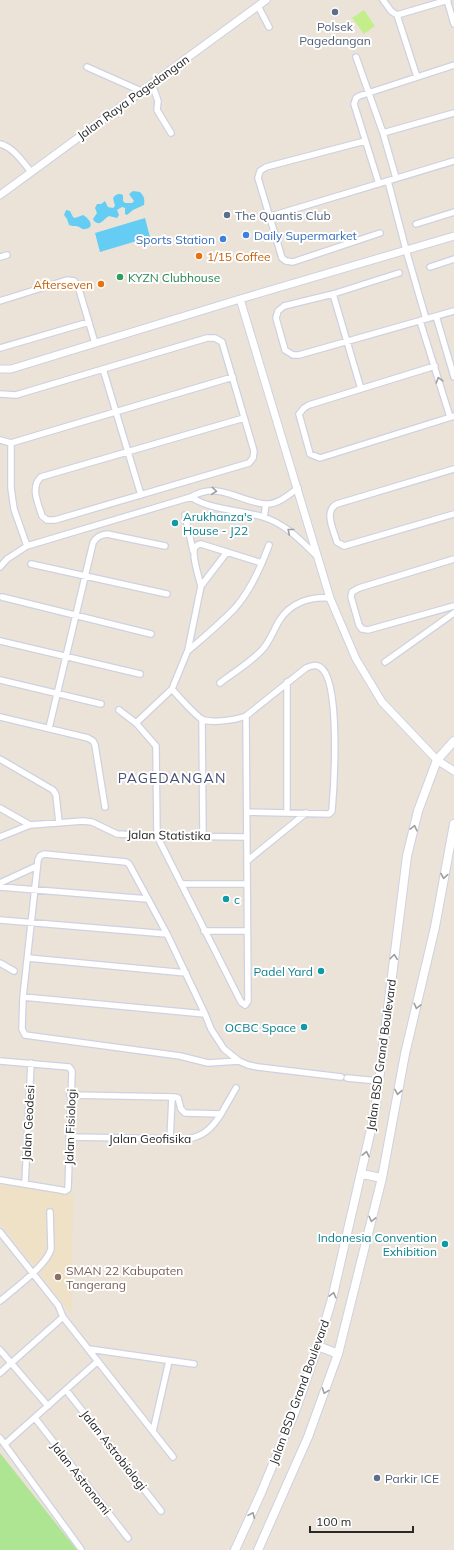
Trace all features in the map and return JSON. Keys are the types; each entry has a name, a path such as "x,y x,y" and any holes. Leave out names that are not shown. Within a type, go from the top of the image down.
{"main road":[{"name":"Jalan BSD Grand Boulevard","path":"235,1550 261,1493 293,1416 318,1346 332,1299 362,1174 375,1112 407,856 418,811 437,760 454,741"},
{"name":"Jalan BSD Grand Boulevard","path":"258,1550 308,1437 338,1354 382,1178 405,1054 433,934 454,824"},
{"path":"362,1174 382,1178"},
{"path":"318,1346 338,1354"}],"street":[{"name":"Jalan Raya Pagedangan","path":"0,195 266,0"},
{"path":"383,0 391,11 397,15 417,76"},
{"path":"397,15 448,0 454,24"},
{"path":"258,6 269,27"},
{"path":"356,57 370,92 396,178"},
{"path":"379,184 354,104 356,98 358,96 417,76 454,65"},
{"path":"87,67 142,91"},
{"path":"152,84 158,101 157,110 171,133"},
{"path":"383,133 454,113"},
{"path":"365,141 266,167 260,171 258,178 268,217 282,258 286,261 293,262 380,233"},
{"path":"0,144 4,145 16,154 31,172"},
{"path":"268,217 454,161"},
{"path":"388,181 426,319"},
{"path":"416,224 454,212"},
{"path":"0,369 11,369 454,236"},
{"path":"0,257 7,255"},
{"path":"430,267 454,259"},
{"path":"399,274 333,294 284,306 278,311 276,318 285,350 293,355 299,355 454,311"},
{"path":"0,301 67,280 74,281 78,286 95,343"},
{"path":"333,294 361,389"},
{"path":"240,299 330,598 356,659 382,702 437,760 454,771"},
{"path":"436,316 452,363 454,377"},
{"path":"420,321 435,366 452,417 320,458 310,454 299,414 304,408 309,405 435,366"},
{"path":"0,348 89,322"},
{"path":"0,394 16,395 208,338 215,338 222,342 254,451 254,458 249,463 55,520 47,520 42,516 34,488 36,480 41,476 244,418"},
{"path":"103,369 141,495"},
{"path":"0,440 11,443 233,377"},
{"path":"11,443 11,488 14,509 27,546"},
{"path":"454,468 337,504 331,508 330,515 337,542 344,546 454,514"},
{"path":"0,567 7,559 27,546 191,497 201,492 213,490 266,504 285,498 298,488"},
{"path":"191,497 206,504 264,517 284,526 299,538 318,558"},
{"path":"264,517 266,504"},
{"path":"136,723 172,689 188,650 200,586 185,514"},
{"path":"49,728 93,543 98,536 107,534 165,546"},
{"path":"194,553 195,547 201,544 262,563"},
{"path":"188,650 235,608 252,583 269,545"},
{"path":"200,586 226,552"},
{"path":"454,559 359,588 352,592 351,597 359,625 362,629 368,630 454,606"},
{"path":"31,564 167,594"},
{"path":"2,597 151,634"},
{"path":"220,683 260,652 268,642 280,620 287,611 296,604 319,597 330,598"},
{"path":"385,662 454,613"},
{"path":"0,641 140,674"},
{"path":"172,689 202,719 212,721 236,719 246,716 306,668 316,666 321,667 325,671 332,689 333,702 334,776 332,811 329,814 246,812"},
{"path":"0,680 101,704"},
{"path":"287,682 287,813"},
{"path":"119,710 136,723 155,743 157,836 241,1002 245,1004 248,1001 246,716"},
{"path":"0,717 49,728 92,740 96,745 105,807"},
{"path":"202,719 203,836"},
{"path":"0,759 53,790 56,795 59,823"},
{"path":"0,808 30,825"},
{"path":"247,861 306,813"},
{"name":"Jalan Statistika","path":"0,837 30,825 92,822 117,834 247,837"},
{"path":"239,1061 208,1063 180,1056 28,1037 23,1033 23,997 37,866 40,856 44,854 126,862 131,867 167,934 211,1029 224,1049 239,1061 258,1067 379,1081"},
{"path":"0,883 37,866"},
{"path":"180,884 247,884"},
{"path":"0,887 148,899"},
{"path":"0,920 167,934"},
{"path":"204,931 247,931"},
{"path":"28,958 186,973"},
{"path":"0,963 14,971"},
{"path":"23,997 205,1014"},
{"name":"Jalan Fisiologi","path":"0,1061 69,1067 72,1071 67,1190 0,1180"},
{"name":"Jalan Geodesi","path":"25,1183 30,1063"},
{"name":"Jalan Geofisika","path":"69,1137 170,1140 197,1137 210,1129 221,1114 236,1088"},
{"path":"70,1095 172,1097 170,1140"},
{"name":"Jalan Geofisika","path":"172,1097 178,1098 181,1109 185,1113 221,1114"},
{"path":"0,1301 43,1263 50,1252 50,1212"},
{"path":"0,1232 58,1305 63,1317 173,1457"},
{"path":"0,1373 63,1317"},
{"path":"89,1349 194,1364"},
{"path":"0,1350 48,1406"},
{"path":"5,1444 98,1361"},
{"path":"153,1431 169,1361"},
{"name":"Jalan Astrobiologi","path":"66,1390 161,1511"},
{"name":"Jalan Astronomi","path":"35,1418 128,1538"},
{"path":"0,1438 81,1549"}],"shaded area":[{"name":"SMAN 22 Kabupaten Tangerang","path":"0,1185 73,1194 72,1315 0,1223"}],"green space":[{"path":"364,10 375,26 364,34 352,18"},
{"path":"0,1453 77,1550 0,1550"}],"water":[{"path":"133,191 141,193 144,198 144,205 133,210 127,215 125,214 125,208 122,207 117,210 119,215 117,218 109,216 100,223 96,223 94,221 93,219 97,213 95,208 97,204 101,204 105,201 108,207 113,208 115,206 113,198 119,194 123,195 123,201 125,203 132,203 134,201 129,194"},
{"path":"66,210 70,211 75,218 83,215 85,216 89,220 91,225 90,227 84,229 69,225 64,215"},
{"path":"145,218 150,237 100,252 95,233"}],"place":[{"name":"Polsek Pagedangan","path":"335,12"},
{"name":"The Quantis Club","path":"227,215"},
{"name":"Daily Supermarket","path":"246,235"},
{"name":"Sports Station","path":"223,239"},
{"name":"1/15 Coffee","path":"199,256"},
{"name":"KYZN Clubhouse","path":"120,277"},
{"name":"Afterseven","path":"101,284"},
{"name":"Arukhanza's House - J22","path":"175,523"},
{"name":"c","path":"226,899"},
{"name":"Padel Yard","path":"321,971"},
{"name":"OCBC Space","path":"304,1027"},
{"name":"Indonesia Convention Exhibition","path":"445,1244"},
{"name":"SMAN 22 Kabupaten Tangerang","path":"58,1277"},
{"name":"Parkir ICE","path":"377,1478"}],"district":[{"name":"PAGEDANGAN","path":"172,778"}]}
